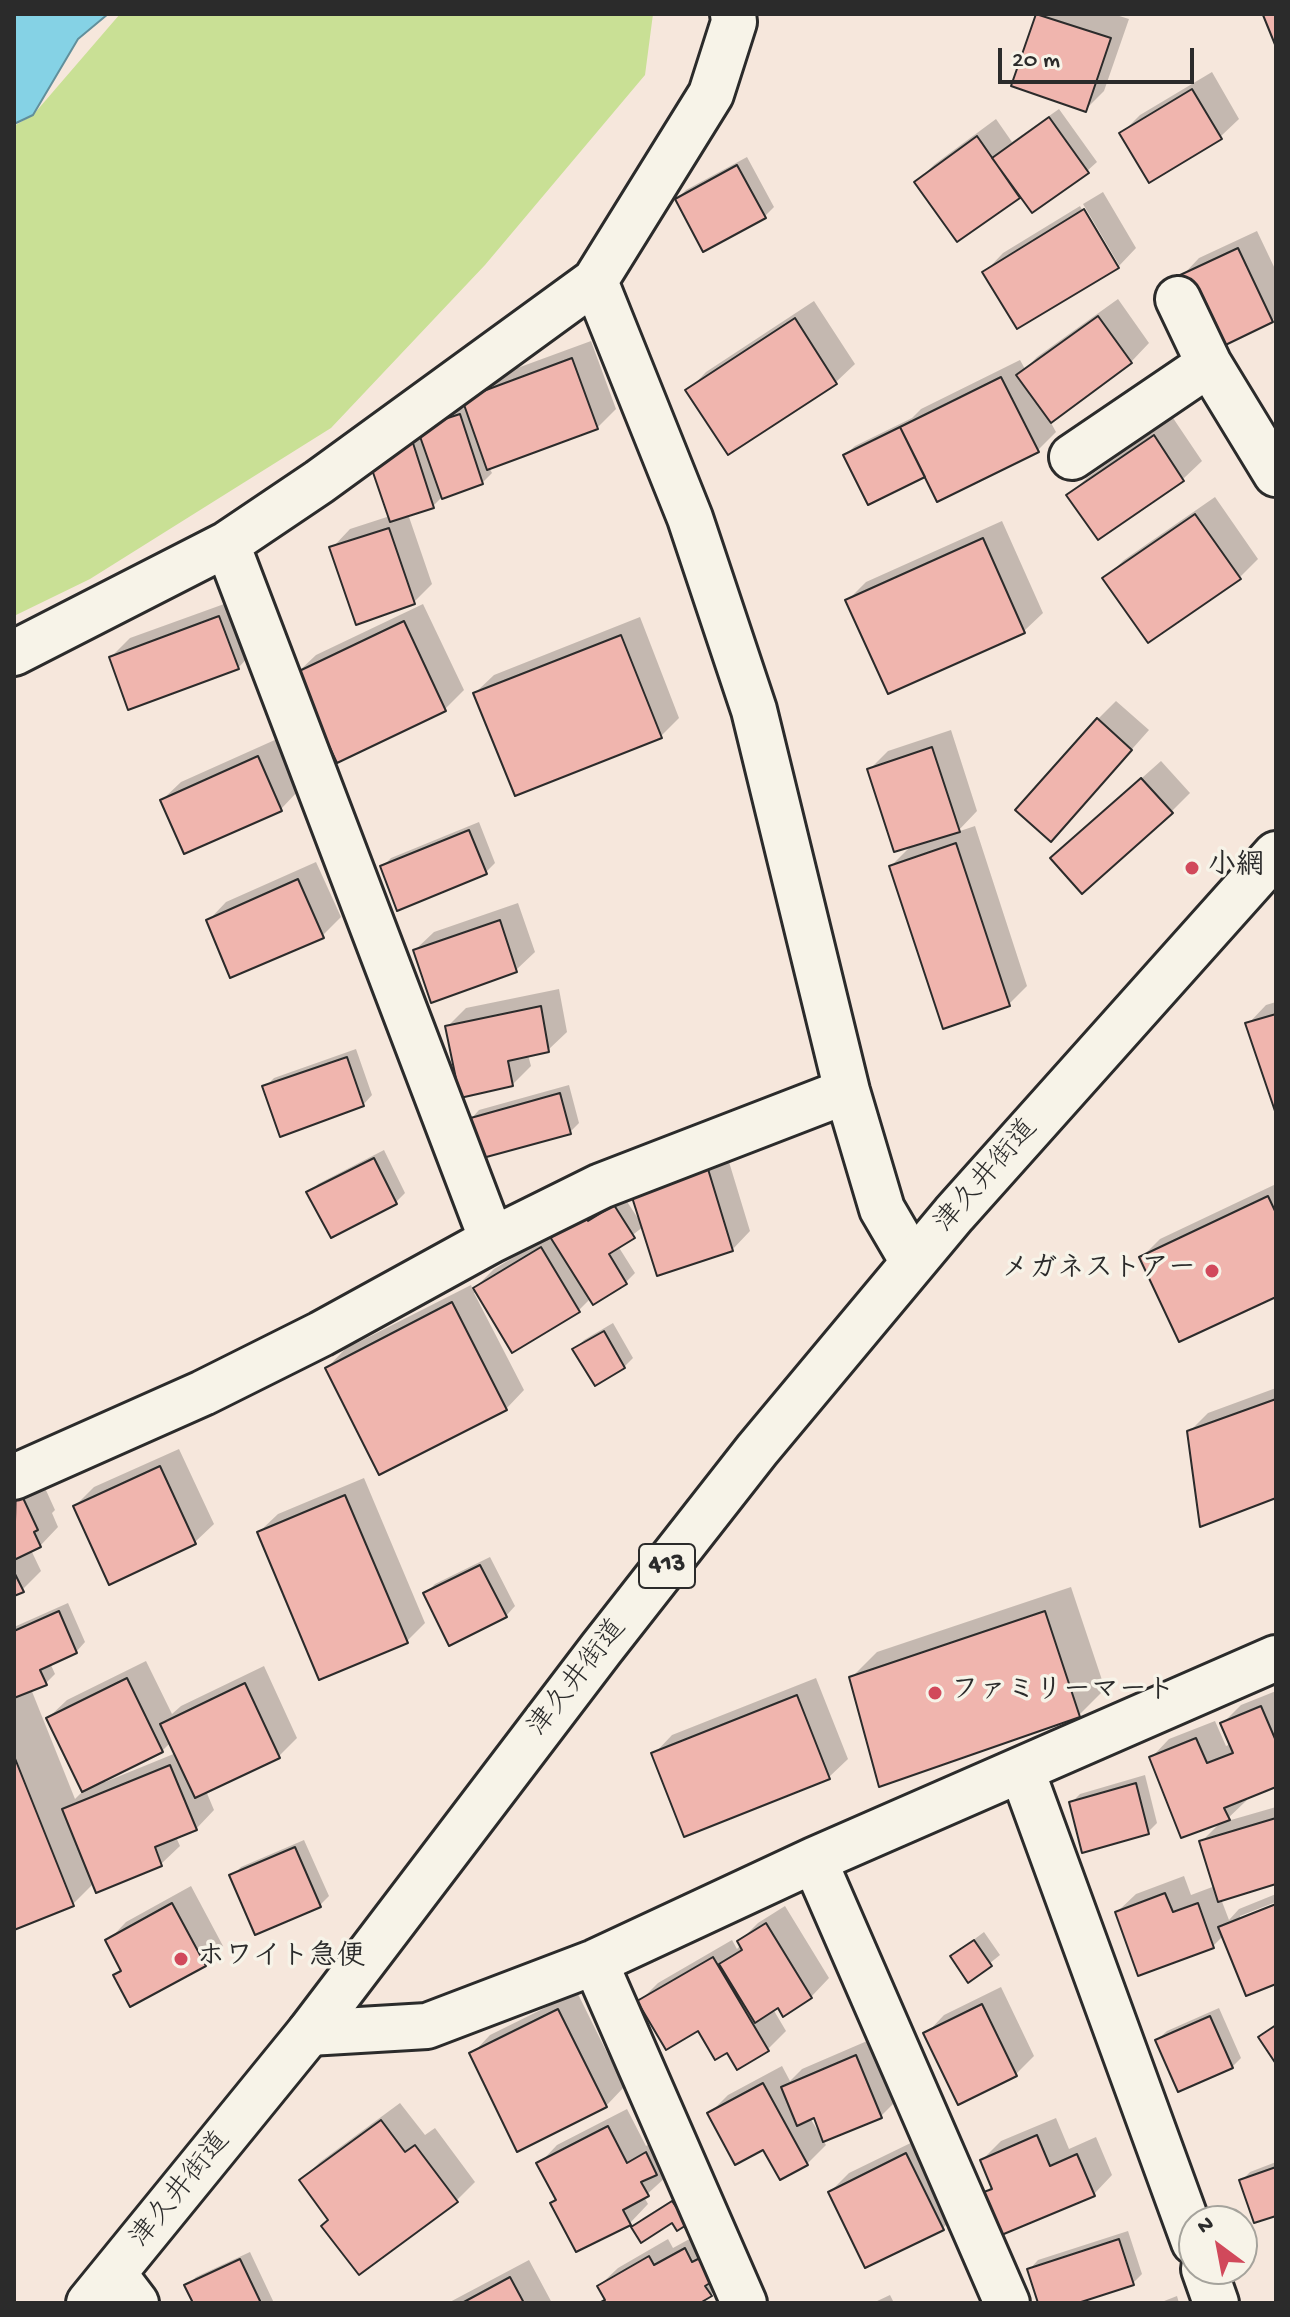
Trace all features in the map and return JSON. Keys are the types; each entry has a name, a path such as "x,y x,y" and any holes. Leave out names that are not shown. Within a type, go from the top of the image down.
{"main road":[{"path":"14,653 227,544 319,482 595,281 711,94 734,22 733,14"},
{"path":"595,281 690,518 754,710 847,1091 882,1209 913,1262"},
{"path":"1178,299 1209,364 1276,474"},
{"path":"1072,457 1209,364"},
{"path":"227,544 492,1240"},
{"name":"津久井街道","path":"113,2293 699,1525 913,1262 1276,854"},
{"path":"14,1477 203,1393 601,1186 847,1091"},
{"path":"309,2033 427,2026 595,1962 814,1860 1276,1658"},
{"path":"1022,1771 1180,2205"},
{"path":"814,1860 1007,2303"},
{"path":"595,1962 744,2303"}],"green space":[{"path":"120,14 653,14 645,75 485,265 331,428 90,579 14,616 14,126 33,115"}],"water":[{"path":"14,14 108,14 78,39 33,115 14,124"}],"building":[{"path":"1036,14 1111,38 1086,112 1011,86"},
{"path":"1276,14 1276,47 1263,15"},
{"path":"1192,89 1222,139 1149,183 1119,133"},
{"path":"1049,117 1089,173 1032,213 992,158"},
{"path":"977,136 1020,198 957,242 914,182"},
{"path":"737,165 766,218 703,252 675,199"},
{"path":"1084,209 1119,268 1017,329 982,272"},
{"path":"1238,248 1273,322 1213,351 1178,276"},
{"path":"1098,316 1132,363 1051,423 1016,375"},
{"path":"795,318 837,384 728,455 685,390"},
{"path":"572,358 598,429 487,470 462,399"},
{"path":"1001,377 1039,452 937,502 900,427"},
{"path":"460,414 483,484 442,499 417,428"},
{"path":"900,427 925,477 868,505 843,455"},
{"path":"1154,435 1184,481 1098,540 1066,495"},
{"path":"412,440 434,508 390,522 367,455"},
{"path":"1195,514 1241,579 1148,643 1102,578"},
{"path":"389,528 415,604 356,625 329,547"},
{"path":"983,538 1025,633 888,694 845,600"},
{"path":"219,616 239,669 128,710 109,657"},
{"path":"404,621 446,711 337,763 295,673"},
{"path":"621,635 662,738 515,796 473,693"},
{"path":"1097,718 1132,750 1051,842 1015,810"},
{"path":"932,747 960,832 894,852 867,769"},
{"path":"258,756 282,811 184,854 160,800"},
{"path":"1141,778 1173,813 1082,894 1050,858"},
{"path":"469,830 487,874 397,911 380,866"},
{"path":"956,843 1010,1006 943,1029 889,866"},
{"path":"298,879 324,938 230,978 206,920"},
{"path":"500,920 517,972 431,1003 413,950"},
{"path":"541,1006 549,1052 508,1061 513,1086 460,1098 445,1026"},
{"path":"1276,1014 1276,1114 1245,1023"},
{"path":"347,1057 364,1106 280,1137 262,1086"},
{"path":"560,1093 571,1134 479,1159 467,1119"},
{"path":"374,1158 397,1204 331,1238 306,1192"},
{"path":"708,1169 733,1251 657,1276 631,1194"},
{"path":"1268,1196 1276,1213 1276,1297 1179,1342 1139,1257"},
{"path":"614,1205 635,1238 609,1254 627,1284 593,1305 547,1232 581,1211 588,1221"},
{"path":"541,1247 580,1312 512,1353 473,1288"},
{"path":"452,1302 507,1410 379,1475 325,1368"},
{"path":"604,1331 625,1368 595,1386 572,1349"},
{"path":"1276,1399 1276,1498 1200,1527 1187,1431"},
{"path":"160,1466 196,1544 109,1585 73,1506"},
{"path":"16,1483 38,1530 34,1532 41,1547 14,1560"},
{"path":"345,1495 408,1643 319,1680 257,1532"},
{"path":"480,1565 507,1617 449,1646 423,1593"},
{"path":"14,1572 24,1592 14,1596"},
{"path":"59,1611 77,1653 40,1670 47,1685 14,1698 14,1631"},
{"path":"1045,1611 1080,1717 879,1787 849,1677"},
{"path":"127,1678 163,1752 82,1792 46,1718"},
{"path":"245,1683 280,1758 195,1798 160,1724"},
{"path":"797,1695 830,1779 684,1837 651,1753"},
{"path":"1261,1706 1276,1741 1276,1787 1224,1808 1230,1820 1181,1838 1149,1757 1196,1738 1207,1763 1233,1753 1220,1723"},
{"path":"14,1756 74,1906 14,1930"},
{"path":"170,1765 197,1830 155,1847 162,1866 96,1893 62,1809"},
{"path":"1136,1783 1149,1834 1082,1853 1069,1802"},
{"path":"1276,1818 1276,1884 1218,1902 1199,1841"},
{"path":"295,1847 321,1907 255,1935 229,1875"},
{"path":"1165,1893 1173,1912 1198,1903 1214,1948 1138,1976 1115,1912"},
{"path":"172,1903 206,1966 130,2007 113,1975 121,1971 105,1940"},
{"path":"1276,1904 1276,1984 1246,1996 1218,1927"},
{"path":"766,1923 812,1998 783,2017 778,2008 755,2023 719,1964 742,1950 737,1941"},
{"path":"974,1940 992,1966 968,1983 950,1956"},
{"path":"713,1957 769,2051 737,2070 727,2053 715,2060 698,2031 666,2050 637,2001"},
{"path":"982,2004 1017,2076 958,2105 923,2033"},
{"path":"558,2009 607,2107 517,2152 469,2053"},
{"path":"1210,2016 1233,2068 1178,2092 1155,2040"},
{"path":"1276,2025 1276,2064 1258,2037"},
{"path":"856,2055 882,2118 823,2142 814,2118 797,2126 781,2087"},
{"path":"763,2083 808,2165 780,2180 763,2150 735,2165 707,2113"},
{"path":"381,2120 405,2152 415,2145 458,2202 359,2275 321,2226 328,2220 299,2180"},
{"path":"608,2126 627,2163 646,2152 657,2175 641,2182 649,2196 623,2210 631,2225 576,2252 550,2203 556,2200 536,2163"},
{"path":"1037,2135 1050,2166 1077,2154 1095,2196 999,2236 981,2193 992,2189 980,2160"},
{"path":"906,2153 944,2230 865,2268 828,2192"},
{"path":"1276,2167 1276,2216 1258,2222 1258,2205 1248,2205 1239,2180"},
{"path":"672,2201 688,2224 677,2231 672,2223 641,2243 631,2227"},
{"path":"1119,2239 1134,2285 1078,2303 1038,2303 1027,2269"},
{"path":"685,2248 692,2262 702,2257 715,2280 705,2286 712,2296 700,2303 599,2303 605,2300 597,2286 649,2256 654,2265"},
{"path":"240,2259 261,2303 193,2303 184,2285"},
{"path":"510,2277 524,2303 462,2303"}],"place":[{"name":"小網","path":"1192,868"},
{"name":"メガネストアー","path":"1212,1271"},
{"name":"ファミリーマート","path":"935,1693"},
{"name":"ホワイト急便","path":"181,1959"}]}
